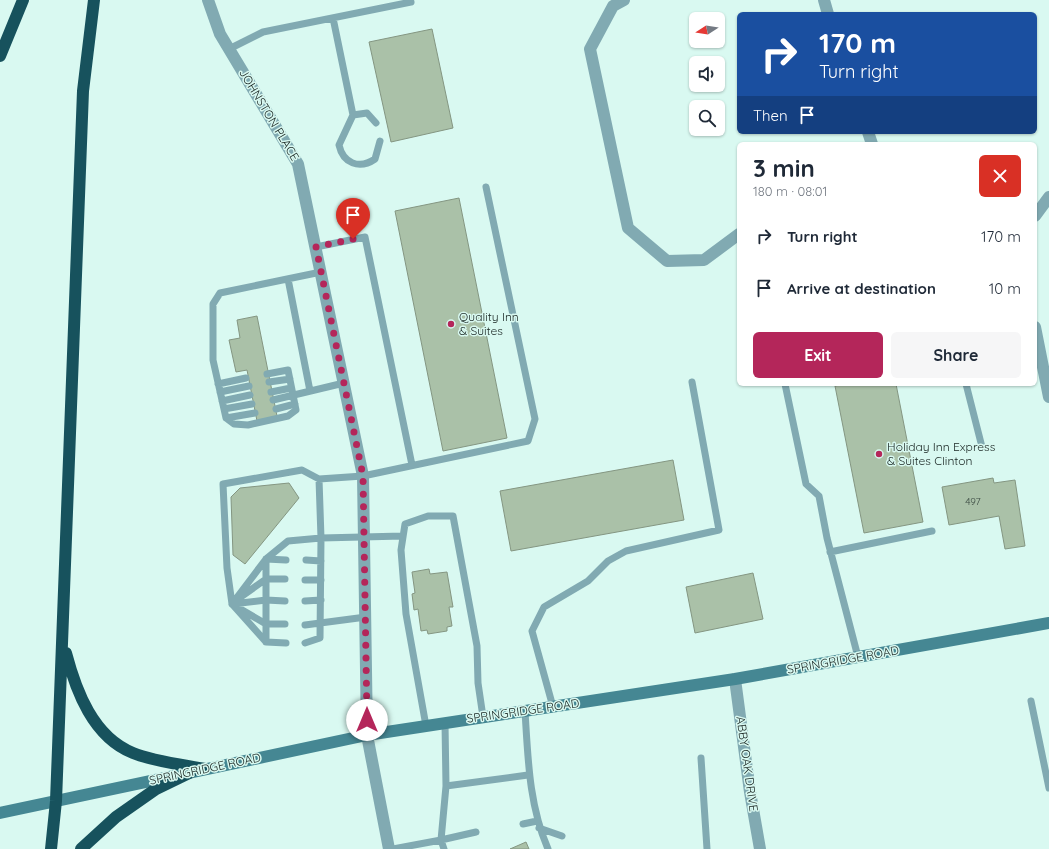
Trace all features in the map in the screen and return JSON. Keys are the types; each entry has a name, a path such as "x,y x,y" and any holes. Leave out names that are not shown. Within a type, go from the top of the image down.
{"highway":[{"path":"0,56 23,0"},
{"path":"51,849 56,801 83,91 94,0"},
{"path":"62,640 73,681 87,710 100,730 121,747 134,754 205,769"},
{"path":"82,849 116,817 156,790 191,772"}],"main road":[{"name":"SPRINGRIDGE ROAD","path":"0,813 367,735 735,680 1049,623"}],"street":[{"name":"JOHNSTON PLACE","path":"208,0 220,34 298,164 316,247 363,476 367,735 391,849"},
{"path":"624,0 613,6 590,48 628,228 667,261 704,260 737,235"},
{"path":"824,0 827,12"},
{"path":"1037,213 1049,197"},
{"path":"1037,337 1049,397"},
{"name":"ABBY OAK DRIVE","path":"735,680 750,792 760,849"}],"lane":[{"path":"229,49 262,32 411,2"},
{"path":"333,18 353,115 339,145 344,158 356,165 370,163 375,159 380,141"},
{"path":"353,115 367,113 376,123"},
{"path":"286,643 266,642 232,604 227,568 223,484 302,470 319,479 363,476 528,441 535,419 486,187"},
{"path":"316,247 365,237 412,465"},
{"path":"267,374 288,370 296,410 288,416 248,425 234,424 226,418 213,360 213,304 220,293 321,272"},
{"path":"288,279 310,391"},
{"path":"218,384 246,378"},
{"path":"269,382 290,379"},
{"path":"553,707 532,631 544,607 588,581 608,561 626,551 719,530 692,382"},
{"path":"273,400 344,383"},
{"path":"220,392 248,386"},
{"path":"785,386 806,484 819,496 830,552 858,658"},
{"path":"967,386 982,447"},
{"path":"271,392 291,388"},
{"path":"222,401 250,396"},
{"path":"224,409 252,404"},
{"path":"276,409 295,404"},
{"path":"226,418 255,413"},
{"path":"305,643 320,638 322,561 319,479"},
{"path":"426,726 406,614 401,550 404,524 428,516 453,516 477,646 478,683 483,717"},
{"path":"830,552 932,531"},
{"path":"232,604 266,559 288,541 321,538 403,536"},
{"path":"266,559 286,560"},
{"path":"266,559 266,642"},
{"path":"306,560 322,561"},
{"path":"232,604 266,579 285,579"},
{"path":"305,580 321,580"},
{"path":"232,604 266,600 285,601"},
{"path":"305,601 321,600"},
{"path":"232,604 266,624 285,624"},
{"path":"305,624 366,617"},
{"path":"1030,701 1049,788"},
{"path":"525,711 528,775 538,824 548,849"},
{"path":"444,849 441,840 446,786 445,723"},
{"path":"701,758 707,849"},
{"path":"446,786 528,775"},
{"path":"523,824 538,824 562,836"},
{"path":"391,849 476,832"}],"building":[{"path":"432,29 453,128 391,142 369,42"},
{"name":"Quality Inn & Suites","path":"459,198 507,438 443,451 395,211"},
{"path":"257,316 277,416 257,421 247,370 236,372 229,340 240,338 237,320"},
{"name":"Holiday Inn Express & Suites Clinton","path":"835,386 896,386 923,522 864,533"},
{"path":"673,460 684,520 511,551 500,491"},
{"path":"993,478 994,483 1015,480 1025,546 1005,549 999,516 949,525 942,487"},
{"path":"289,483 299,498 245,564 233,555 231,497 240,488"},
{"path":"429,569 430,574 447,572 453,607 449,607 452,626 447,627 447,631 428,634 427,630 421,631 418,609 414,610 412,594 415,593 412,572"},
{"path":"753,573 763,619 695,633 686,587"},
{"path":"526,842 529,849 510,849"}],"place":[{"name":"Quality Inn & Suites","path":"451,324"},
{"name":"Holiday Inn Express & Suites Clinton","path":"879,454"}],"route":[{"path":"353,239 316,247 363,476 367,720"}]}
